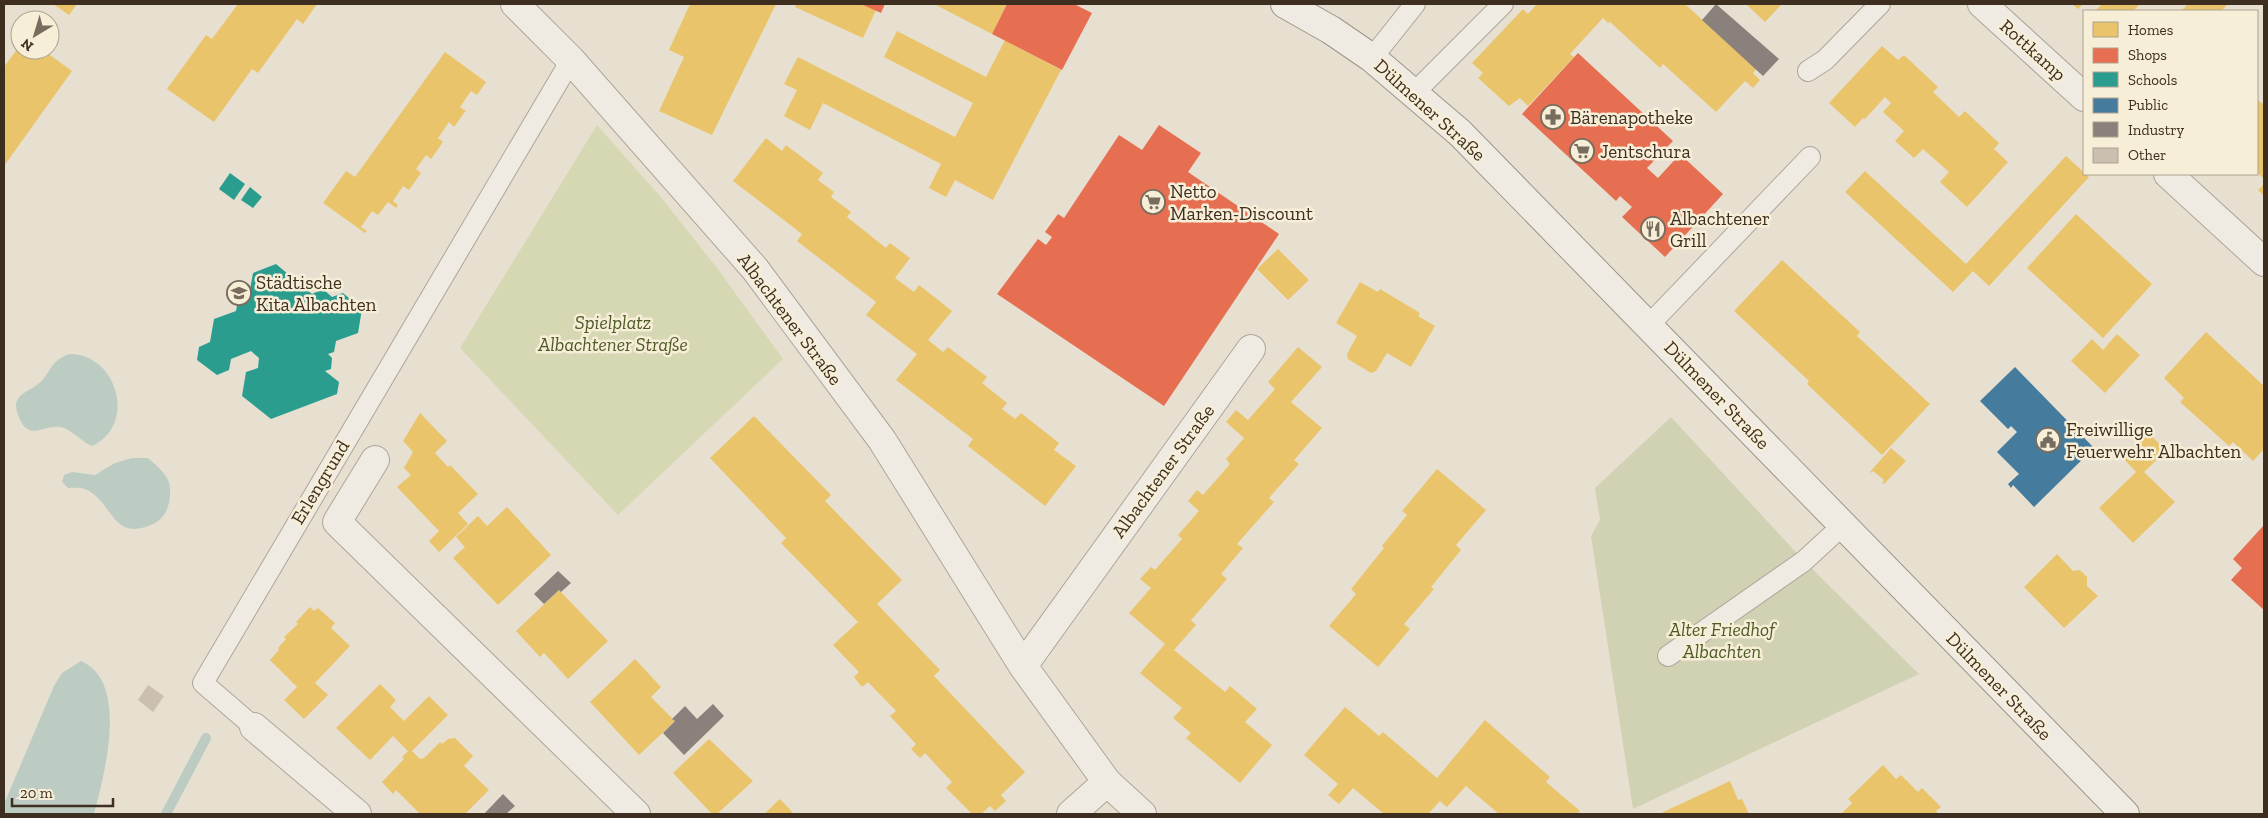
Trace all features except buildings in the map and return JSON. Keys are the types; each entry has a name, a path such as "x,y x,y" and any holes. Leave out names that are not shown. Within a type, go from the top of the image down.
{"street":[{"name":"Albachtener Straße","path":"514,4 571,60 766,284 882,440 1023,666 1107,782 1142,814"},
{"name":"Dülmener Straße","path":"1285,4 1331,30 1372,58 1471,144 2125,814"},
{"name":"Rottkamp","path":"1982,4 2083,96"},
{"path":"2169,175 2264,262"},
{"name":"Albachtener Straße","path":"1023,666 1251,349"},
{"name":"Erlengrund","path":"375,460 336,522 636,814"},
{"name":"Erlengrund","path":"254,727 357,814"},
{"path":"1071,814 1107,782"}],"lane":[{"path":"1372,58 1414,4"},
{"path":"1414,93 1503,4"},
{"path":"1808,71 1825,60 1880,4"},
{"name":"Erlengrund","path":"254,727 203,683 310,498 571,60"},
{"path":"1648,326 1810,157"},
{"path":"1668,656 1804,561 1843,525"}],"green space":[{"name":"Spielplatz Albachtener Straße","path":"597,125 659,195 717,268 783,359 618,515 460,348"},
{"name":"Alter Friedhof Albachten","path":"1671,417 1804,561 1919,674 1633,809 1591,536 1600,520 1595,488"}],"shaded area":[{"path":"69,354 86,357 99,365 110,377 116,392 118,407 115,423 106,436 92,446 64,428 50,427 31,431 21,422 17,412 18,398 42,381 57,361"},
{"path":"132,458 148,458 163,472 169,484 170,499 163,517 155,523 141,528 130,529 122,525 96,496 85,489 68,488 62,482 64,475 72,472 95,475 115,463"},
{"path":"81,661 96,672 105,688 109,708 110,731 107,754 94,814 4,814 4,804 54,686 62,673"}],"waterway":[{"path":"166,814 206,738"}],"place":[{"name":"Bärenapotheke","path":"1553,117"},
{"name":"Jentschura","path":"1582,151"},
{"name":"Netto Marken-Discount","path":"1153,202"},
{"name":"Albachtener Grill","path":"1653,229"},
{"name":"Städtische Kita Albachten","path":"239,293"},
{"name":"Freiwillige Feuerwehr Albachten","path":"2048,440"}]}
